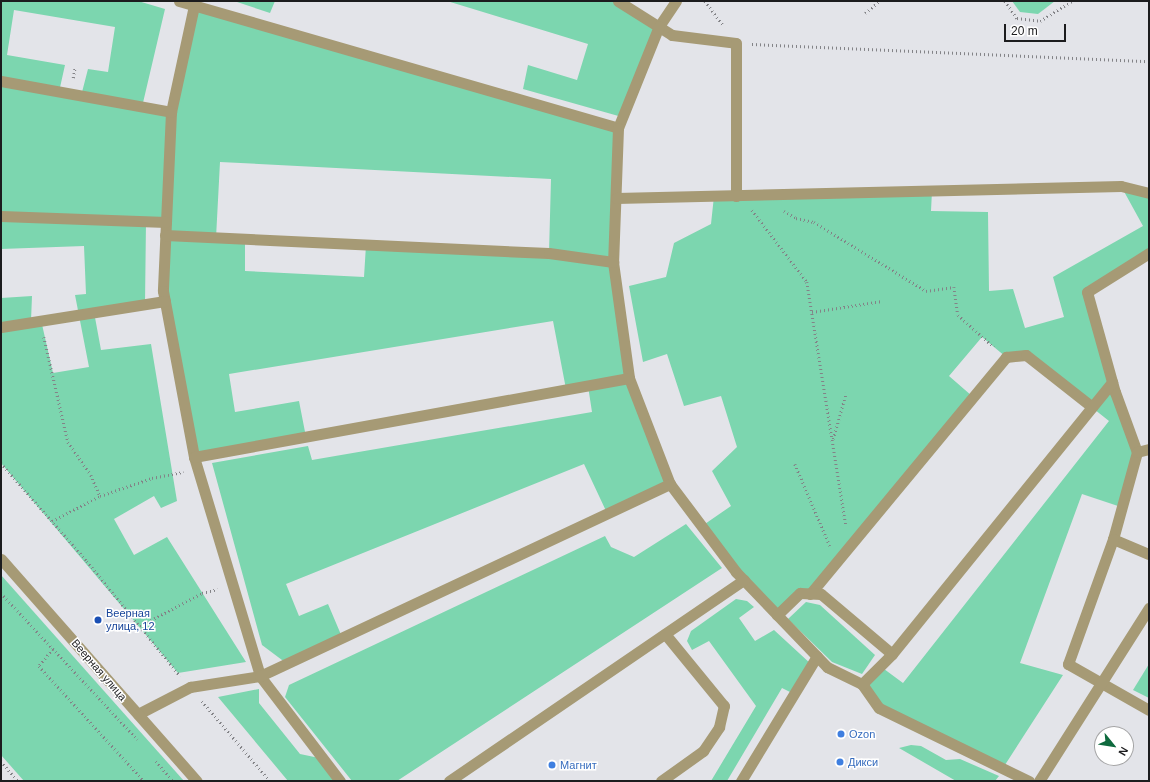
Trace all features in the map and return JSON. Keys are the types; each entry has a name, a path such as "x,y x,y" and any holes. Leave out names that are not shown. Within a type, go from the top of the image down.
{"street":[{"path":"179,1 194,3 618,128"},
{"path":"618,1 672,35 736,43 738,196"},
{"path":"676,1 659,26 618,128 613,262 629,378 670,484 744,580 827,667 862,684 879,708 1029,781"},
{"path":"194,3 171,112 166,222 165,301 194,457 260,676 340,781"},
{"path":"1,81 171,112"},
{"path":"616,198 760,196 1121,186 1149,193"},
{"path":"1,216 166,222"},
{"path":"166,235 549,253 613,262"},
{"path":"1149,253 1087,292 1112,382 1137,452 1113,538 1068,664 1149,710"},
{"path":"1,326 165,301"},
{"path":"810,594 1006,357 1026,355 1092,407"},
{"path":"194,457 629,378"},
{"path":"862,684 892,654 1112,382"},
{"path":"1137,452 1149,449"},
{"path":"138,714 190,687 260,676 670,484"},
{"path":"1113,538 1149,554"},
{"name":"Веерная улица","path":"1,559 197,781"},
{"path":"449,781 744,580"},
{"path":"777,615 800,593 821,594 892,654"},
{"path":"1039,781 1149,608"},
{"path":"661,781 703,751 719,727 724,706 665,634"},
{"path":"741,781 817,656"}],"path":[{"path":"705,1 736,43 1149,61"},
{"path":"865,13 880,1"},
{"path":"1005,1 1018,18 1040,21 1072,1"},
{"path":"738,196 807,282 850,546"},
{"path":"760,196 796,218 814,222 926,291 954,287 958,315 1006,357"},
{"path":"812,312 882,301"},
{"path":"40,320 68,442 91,475 100,496"},
{"path":"833,442 846,393"},
{"path":"1,463 52,521 270,781"},
{"path":"795,464 836,562"},
{"path":"52,521 100,496 152,478 197,470"},
{"path":"140,626 202,593 232,586"},
{"path":"1,593 139,742"},
{"path":"53,649 38,666 144,781"},
{"path":"153,759 173,781"},
{"path":"1,761 18,781"}],"green space":[{"path":"1,1 138,1 165,9 142,107 171,112 194,6 618,128 613,262 629,378 670,484 607,513 584,464 286,584 299,616 328,604 342,637 286,663 262,645 212,463 308,446 312,460 592,412 588,386 566,389 553,321 229,374 235,412 299,401 306,437 194,457 163,291 166,223 146,222 145,304 94,312 101,350 151,344 177,501 161,508 154,496 114,519 134,555 167,537 246,662 178,673 1,463 1,298 32,296 31,321 41,320 53,373 89,367 75,295 86,294 84,246 1,249","holes":["14,10 115,27 108,72 88,69 81,96 59,92 65,65 7,55","220,162 551,179 549,253 366,245 364,277 245,271 245,239 216,238"]},
{"path":"234,1 275,1 270,13"},
{"path":"447,1 618,1 659,26 622,117 523,89 528,65 577,80 588,44"},
{"path":"1012,1 1055,1 1038,14 1020,12"},
{"path":"1121,186 1149,193 1149,253 1087,292 1137,452 1121,507 1082,494 1020,663 1063,675 1003,768 879,708 862,684 880,666 903,683 1109,421 1026,355 1006,357 982,337 949,376 972,396 810,594 800,593 777,615 702,526 731,506 712,471 737,447 721,396 684,406 667,354 643,362 629,286 666,277 674,243 711,224 714,196 932,191 931,211 988,212 989,291 1013,289 1025,328 1064,317 1053,277 1143,226"},
{"path":"686,524 722,568 397,781 352,781 285,697 289,685 605,536 611,547 634,557"},
{"path":"1,575 184,781 24,781 1,755"},
{"path":"736,599 747,601 754,607 739,618 755,641 774,630 812,665 794,694 782,688 727,781 711,781 756,706 709,641 692,650 687,641 691,631"},
{"path":"806,602 820,605 875,655 862,674 832,662 788,619"},
{"path":"1149,664 1149,698 1133,690"},
{"path":"259,689 259,703 300,754 324,759 340,781 288,781 218,697"},
{"path":"911,745 921,746 946,760 960,759 999,776 995,781 956,781 899,748"}],"place":[{"name":"Веерная улица, 12","path":"98,620"},
{"name":"Ozon","path":"841,734"},
{"name":"Дикси","path":"840,762"},
{"name":"Магнит","path":"552,765"}]}
